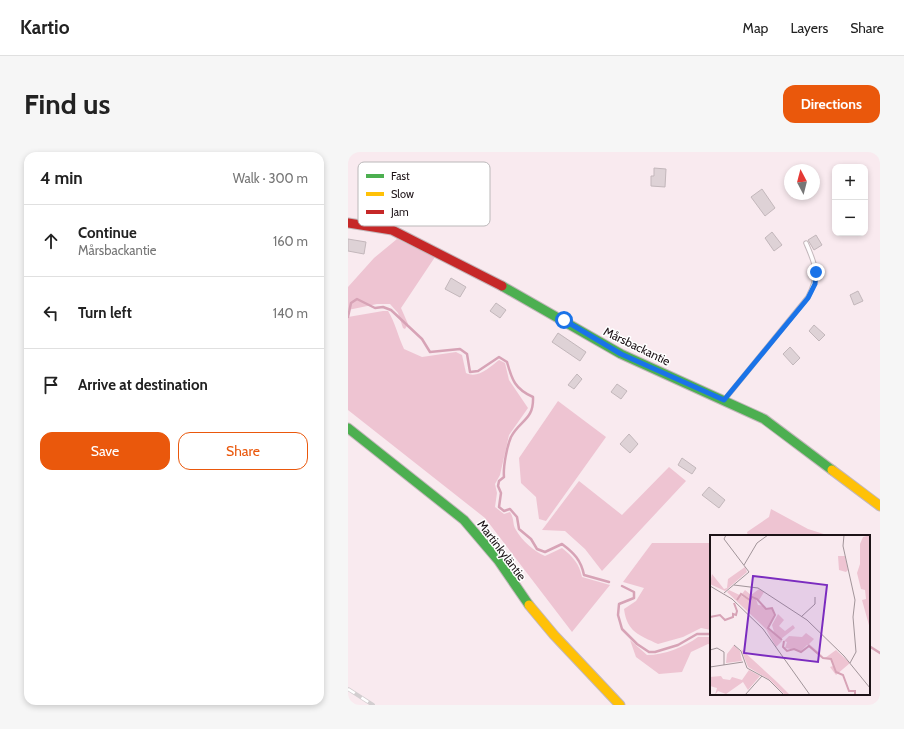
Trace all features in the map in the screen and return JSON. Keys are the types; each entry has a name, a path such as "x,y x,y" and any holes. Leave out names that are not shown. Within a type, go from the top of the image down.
{"street":[{"name":"Mårsbackantie","path":"348,223 358,225"},
{"name":"Mårsbackantie","path":"367,226 392,230 506,288 621,354 764,419 880,506"},
{"name":"Martinkyläntie","path":"348,428 464,520 498,560 522,596 549,629 620,705"}],"lane":[{"path":"724,400 808,298 815,284 816,272 806,244"}],"shaded area":[{"path":"397,239 435,257 401,308 408,324 405,329 403,328 398,313 390,304 377,304 348,310 348,287 374,258"},
{"path":"388,311 395,324 404,349 422,357 456,352 462,355 466,373 470,374 484,371 499,360 505,363 509,380 528,408 509,435 500,475 495,484 497,493 495,507 504,514 510,512 515,528 519,534 525,542 537,551 545,556 562,548 575,561 582,577 610,585 572,632 485,518 348,410 348,317"},
{"path":"558,401 606,437 546,521 539,519 536,497 521,483 519,458"},
{"path":"669,467 686,481 602,571 585,549 565,531 542,530 579,481 622,515"},
{"path":"771,509 808,529 827,535 748,535 747,532 769,517"},
{"path":"652,543 710,543 710,630 701,628 683,637 658,644 640,635 631,628 624,609 636,601 644,588 623,582"},
{"path":"698,637 710,637 710,645 708,644 691,652 682,672 659,674 636,657 630,640 647,655 661,654 687,644"}],"building":[{"path":"654,168 666,169 665,187 651,186 651,176 654,176"},
{"path":"762,189 775,208 765,216 751,197"},
{"path":"772,232 782,245 774,251 765,238"},
{"path":"816,235 822,245 814,250 808,240"},
{"path":"348,239 366,242 364,254 348,251"},
{"path":"451,278 466,287 460,297 445,289"},
{"path":"858,291 863,301 854,305 850,295"},
{"path":"496,303 506,310 500,318 490,311"},
{"path":"814,325 825,335 819,341 809,331"},
{"path":"558,333 586,352 580,361 552,342"},
{"path":"790,347 800,358 793,365 783,354"},
{"path":"577,374 582,379 574,389 568,385"},
{"path":"617,384 627,391 621,399 611,392"},
{"path":"629,434 638,444 630,453 620,444"},
{"path":"682,458 696,468 692,474 678,465"},
{"path":"709,487 725,500 719,508 702,495"}],"waterway":[{"path":"348,317 351,303 357,299 375,308 383,307 391,310 422,339 430,352 460,349 467,354 470,372 478,371 499,357 507,362 515,383 522,391 533,397 533,405 529,415 511,437 505,462 504,477 499,481 498,486 501,493 499,507 504,511 510,509 517,517 519,529 531,539 537,549 545,552 562,544 576,557 581,565 584,575 609,582"},
{"path":"622,586 634,592 634,598 619,604 618,615 622,629 637,644 649,652 655,652 678,645 697,634 710,634"},
{"path":"870,647 880,653"}],"railway":[{"path":"348,689 373,705"}],"traffic: fast":[{"path":"502,286 621,354 764,419 832,470"},
{"path":"348,428 464,520 498,560 529,605"}],"traffic: slow":[{"path":"832,470 880,506"},
{"path":"529,605 554,635 620,705"}],"traffic: jam":[{"path":"348,223 358,225"},
{"path":"367,226 392,230 502,286"}],"route":[{"path":"564,320 621,354 724,400 808,298 815,284 816,272"}]}
